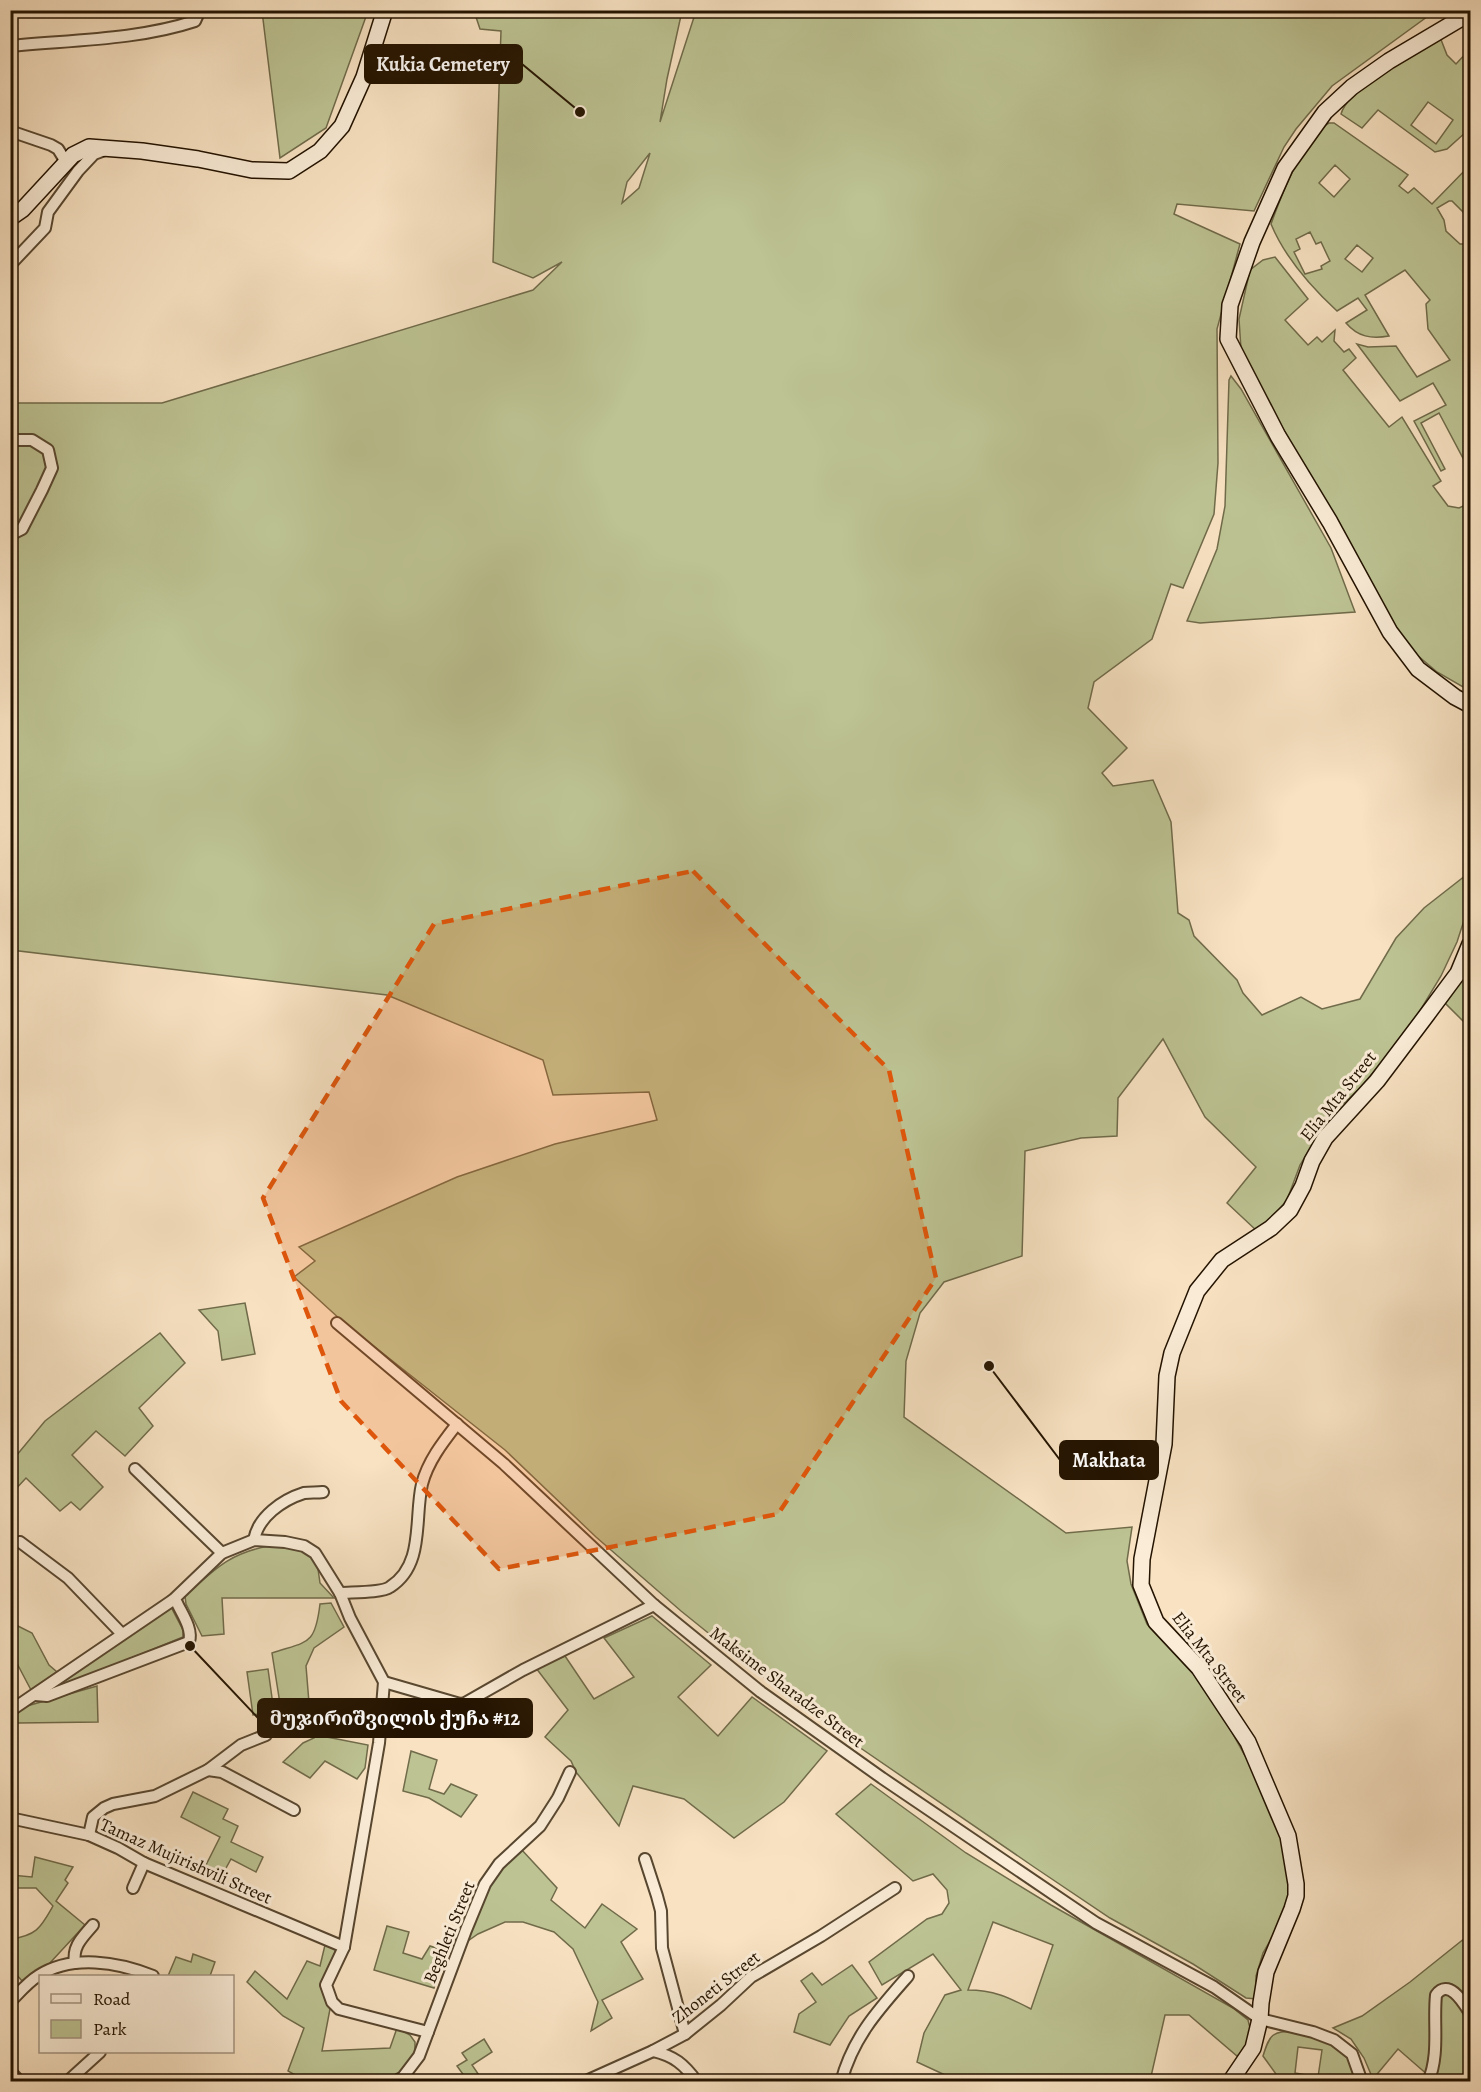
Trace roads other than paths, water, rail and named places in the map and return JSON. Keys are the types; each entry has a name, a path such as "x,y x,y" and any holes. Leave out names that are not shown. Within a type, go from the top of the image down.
{"street":[{"path":"10,46 178,27 195,21 200,10"},
{"path":"10,265 45,228 48,212 72,167 73,155 89,147 114,147 198,159 252,170 289,171 320,151 342,126 364,77 386,10"},
{"path":"1470,13 1389,61 1352,87 1325,112 1285,168 1249,251 1230,305 1228,339 1278,436 1330,522 1390,632 1418,669 1455,697 1470,705"},
{"path":"10,131 58,149 72,167"},
{"path":"10,218 72,167"},
{"path":"10,440 32,440 48,450 52,468 22,529 10,535"},
{"name":"Elia Mta Street","path":"1230,2082 1253,2048 1260,2019 1266,1972 1285,1929 1296,1896 1294,1863 1288,1836 1248,1742 1199,1668 1156,1622 1141,1585 1142,1559 1164,1444 1167,1377 1172,1353 1197,1291 1222,1260 1271,1228 1290,1210 1325,1138 1377,1081 1433,1007 1458,973 1470,944"},
{"name":"Maksime Sharadze Street","path":"337,1323 504,1464 654,1605 761,1692 882,1778 1096,1923 1214,1987 1260,2019"},
{"path":"340,1593 389,1589 405,1575 416,1548 422,1485 431,1461 457,1424"},
{"path":"135,1469 222,1553"},
{"path":"254,1540 256,1529 262,1519 273,1510 305,1493 323,1492"},
{"path":"10,1711 173,1600 222,1553 254,1540 304,1546 315,1553 340,1593 350,1618 384,1682 379,1743 344,1947 326,1985 332,2002 339,2008 428,2032"},
{"path":"20,1542 68,1578 122,1634"},
{"path":"35,1695 47,1696 189,1642 191,1635 189,1629 177,1603 173,1600"},
{"path":"384,1682 460,1704 465,1703 523,1670 654,1605"},
{"path":"89,1835 93,1817 104,1808 112,1804 156,1796 208,1770 241,1745 266,1736"},
{"path":"208,1770 222,1772 294,1810"},
{"name":"Beghleti Street","path":"394,2082 404,2076 419,2055 485,1884 499,1864 540,1826 558,1798 570,1772"},
{"name":"Tamaz Mujirishvili Street","path":"10,1818 89,1835 144,1863 344,1947"},
{"path":"645,1859 661,1911 662,1948 685,2034"},
{"path":"133,1888 144,1863"},
{"name":"Zhoneti Street","path":"584,2082 685,2034 751,1977 821,1936 895,1888"},
{"path":"75,1963 74,1951 77,1944 93,1925"},
{"path":"40,1975 75,1963 100,1963 145,1975"},
{"path":"10,2002 39,1976"},
{"path":"841,2082 852,2049 868,2022 908,1976"},
{"path":"1428,2082 1433,2070 1436,2044 1436,1995 1440,1990 1446,1988 1453,1991 1470,2013"},
{"path":"1260,2019 1313,2032 1334,2040 1352,2054 1362,2082"},
{"path":"653,2051 668,2055 686,2067 696,2082"},
{"path":"67,2082 99,2053"},
{"path":"10,2071 20,2082"}],"place":[{"name":"Kukia Cemetery","path":"580,112"},
{"name":"Makhata","path":"989,1366"},
{"name":"მუჯირიშვილის ქუჩა #12","path":"190,1646"}]}
